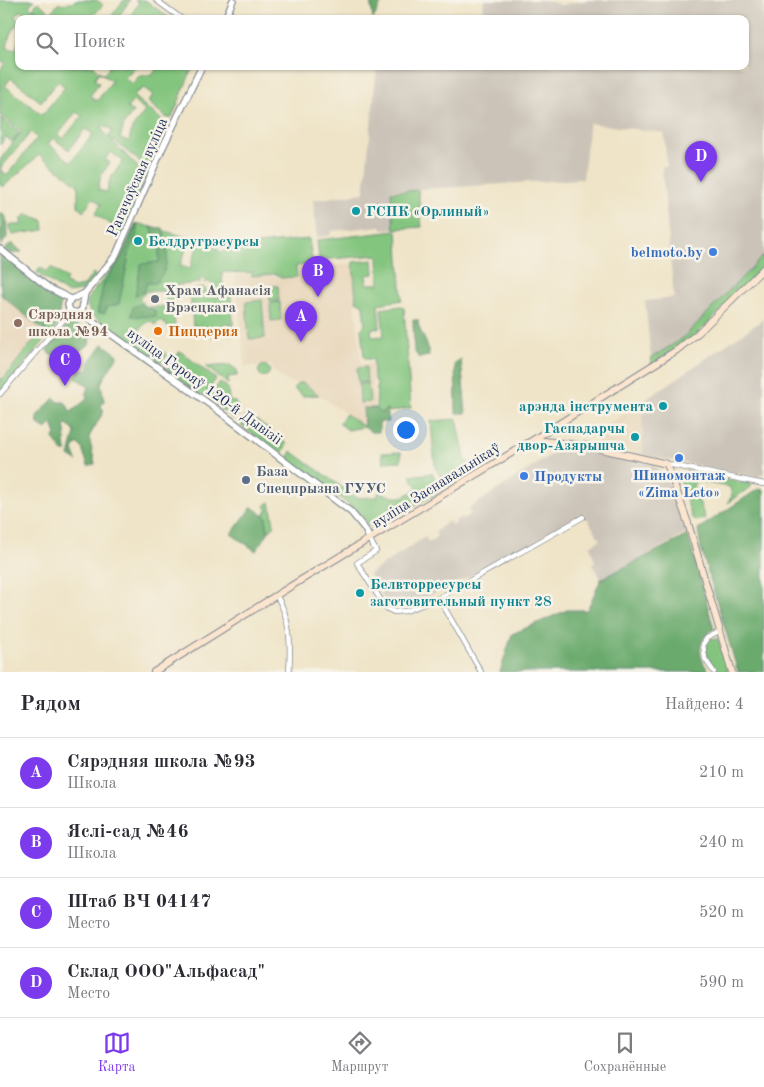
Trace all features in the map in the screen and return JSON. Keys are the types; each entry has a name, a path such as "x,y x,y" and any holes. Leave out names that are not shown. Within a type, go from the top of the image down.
{"main road":[{"name":"вуліца Заснавальнікаў","path":"154,672 276,595 370,540 677,350 698,333 764,268"},
{"path":"533,440 588,446 668,464 685,514 732,672"}],"street":[{"path":"156,0 177,15"},
{"path":"227,15 234,0"},
{"name":"Рагачоўская вуліца","path":"76,305 118,251 163,148 200,70"},
{"name":"вуліца Герояў 120-й Дывізіі","path":"0,249 351,512 365,529 370,540"},
{"path":"0,394 76,305"},
{"path":"668,464 762,484"},
{"path":"370,540 376,550 357,562 389,611 406,611 439,598 582,517"},
{"path":"276,595 283,606 288,626 289,672"},
{"path":"439,598 481,672"},
{"path":"714,672 705,659 703,644 707,638 720,632"}],"shaded area":[{"path":"484,0 546,0 561,5 587,0 764,0 764,255 682,339 651,358 645,301 674,298 662,167 667,167 664,133 589,123 583,179 391,191 394,229 382,230 381,226 331,231 331,235 317,237 313,200 364,193 377,70 749,70 749,15 482,15"},
{"path":"352,264 361,364 372,364 375,427 364,427 303,383 289,383 273,371 271,365 245,367 235,275 275,276 279,279 298,278 298,268"},
{"name":"Сярэдняя школа №94","path":"0,271 1,295 43,330 2,379 0,378"},
{"path":"764,319 764,473 757,477 643,455 642,410 638,405"},
{"path":"638,405 642,410 643,455 600,445 594,433"},
{"path":"563,447 654,465 668,481 687,533 601,579 592,564 595,562 590,546 600,540 584,513 512,555 440,591 399,610 390,608 369,574 425,537 428,542 433,540 437,536 435,532 449,521 452,526 456,523 455,521 471,514 468,509"}],"green space":[{"path":"0,0 34,0 29,6 41,15 27,15 21,10 15,15 15,27 10,34 7,48 15,50 15,70 97,70 104,74 107,70 132,70 125,78 132,84 139,76 153,74 156,70 191,70 172,118 167,118 148,102 153,95 144,88 134,94 135,98 168,125 149,169 109,137 112,129 101,126 104,133 146,175 122,237 109,230 112,225 95,214 101,204 93,198 83,212 78,206 78,185 39,155 3,187 0,185 0,169 0,160 21,132 0,115 0,70 5,63 0,60","holes":["99,72 112,81 97,101 90,96 99,83 94,79","11,78 41,102 58,81 65,87 42,115 5,86","133,101 145,111 132,128 129,141 120,139 124,124 133,112 127,108","76,112 82,116 63,139 58,135","85,129 93,134 71,162 48,144 53,138 69,150","31,132 37,138 7,175 0,169","111,152 123,161 110,179 107,192 98,190 101,175 110,163 105,159"]},
{"path":"75,0 97,0 103,5 94,15 43,15 33,8 38,2 51,13 58,4 72,3"},
{"path":"124,0 130,0 120,15 112,15"},
{"path":"135,0 145,0 166,15 131,15 139,3"},
{"path":"370,0 383,0 375,15 372,15"},
{"path":"1,118 19,133 12,142 6,137 0,145"},
{"path":"418,190 422,227 394,229 391,192"},
{"path":"0,212 6,217 7,237 1,246"},
{"path":"27,214 43,220 44,230 12,235 9,225 21,225 22,218"},
{"path":"136,223 190,238 180,266 190,269 199,241 218,248 218,252 228,251 228,247 309,239 313,265 296,266 297,277 281,278 276,274 252,276 252,271 250,273 222,272 223,291 219,291 208,281 205,284 204,278 200,278 200,283 177,285 173,302 175,327 171,329 160,320 156,325 151,321 145,323 138,332 167,355 158,367 90,313 87,303 90,295 117,262","holes":["147,291 163,291 167,302 161,307 147,307 139,299"]},
{"path":"137,223 138,232 131,246 119,304 107,307 105,313 97,313 104,282 123,255"},
{"path":"151,227 163,228 167,250 166,264 164,271 155,283 147,283 144,292 135,296 141,264 159,262 159,247"},
{"path":"397,231 402,300 378,304 380,328 371,329 372,337 384,336 381,309 401,306 404,308 411,408 389,412 387,410 381,413 376,409 377,383 374,378 373,359 366,359 364,357 361,329 365,325 363,305 356,301 353,262 373,260 374,274 366,275 367,284 379,284 378,255 319,260 317,240"},
{"path":"12,243 22,252 10,254 4,250"},
{"path":"0,254 61,302 59,314 46,330 43,330 1,295"},
{"path":"764,255 764,268 698,333 651,365 651,358 682,339"},
{"path":"40,267 47,272 51,267 67,279 65,282 73,288 84,286 93,273 96,276 82,291 67,293 37,273"},
{"path":"269,286 278,286 279,301 270,301"},
{"path":"203,287 213,297 231,296 234,332 231,336 230,324 221,325 221,336 212,337 205,327 193,326 190,290"},
{"path":"262,300 265,338 249,339 246,302"},
{"path":"280,302 281,320 271,321 270,303"},
{"path":"140,304 155,311 156,317 131,316 133,307"},
{"path":"56,317 61,321 0,393 0,378 3,379 39,334 46,330"},
{"path":"413,320 418,320 420,330 428,346 429,356 419,358 414,351"},
{"path":"71,321 93,337 89,339 90,344 78,352 78,355 65,360 63,351 53,356 49,354 47,349"},
{"path":"103,344 117,354 117,357 101,383 104,401 101,406 104,411 89,437 95,464 88,466 82,448 77,443 73,450 77,461 69,456 75,432 67,424 64,426 67,452 63,452 53,439 56,434 52,424 46,429 38,424 37,416 54,398 59,402 65,402 71,412 87,399 86,392 89,386 75,378 79,371 88,370 91,359"},
{"path":"180,351 216,379 203,397 166,370"},
{"path":"461,360 466,413 456,413 455,363"},
{"path":"230,365 237,370 237,376 228,377 228,384 206,367"},
{"path":"262,366 266,366 269,371 268,375 262,376 259,373 259,369"},
{"path":"366,367 367,382 358,382 357,368"},
{"path":"220,382 228,388 229,401 235,402 240,411 235,419 207,400"},
{"path":"299,383 303,383 319,395 303,396 293,388"},
{"path":"368,383 370,402 360,403 359,384"},
{"path":"363,408 376,408 381,413 387,409 389,422 379,422 379,432 371,432 364,427"},
{"path":"346,414 364,427 348,430 339,423"},
{"path":"246,416 251,416 287,444 282,454 279,454 241,426"},
{"path":"457,419 466,463 474,462 472,474 447,487 435,467 431,421"},
{"path":"291,451 357,498 377,497 379,492 395,497 407,495 418,488 410,476 432,473 442,491 403,511 378,528 373,529 354,508 288,460"},
{"path":"401,452 401,461 383,462 382,453"},
{"path":"686,471 751,484 751,487 727,503 732,496 730,487 696,481 693,485 705,518 696,521 692,518 680,479 681,474"},
{"path":"758,489 764,490 764,672 738,672 701,549 698,529"},
{"path":"270,502 274,525 269,532 264,515 268,509 264,506"},
{"path":"252,507 266,517 268,533 256,551 231,534"},
{"path":"688,535 714,629 704,638 700,649 702,660 710,672 500,672 512,634 567,610 587,610 601,579"},
{"path":"712,638 718,639 728,672 718,672 709,660 707,647 708,642"}],"place":[{"name":"Склад ООО\"Альфасад\"","path":"701,182"},
{"name":"ГСПК «Орлиный»","path":"356,211"},
{"name":"Белдругрэсурсы","path":"138,241"},
{"name":"belmoto.by","path":"713,252"},
{"name":"Яслі-сад №46","path":"318,297"},
{"name":"Храм Афанасія Брэсцкага","path":"155,299"},
{"name":"Сярэдняя школа №94","path":"18,323"},
{"name":"Пиццерия","path":"158,331"},
{"name":"Сярэдняя школа №93","path":"301,342"},
{"name":"Штаб ВЧ 04147","path":"65,386"},
{"name":"арэнда інструмента","path":"663,406"},
{"name":"Гаспадарчы двор-Азярышча","path":"635,437"},
{"name":"Шиномонтаж «Zima Leto»","path":"679,458"},
{"name":"Продукты","path":"524,476"},
{"name":"База Спецпрызна ГУУС","path":"246,480"},
{"name":"Белвторресурсы заготовительный пункт 28","path":"360,593"}]}
